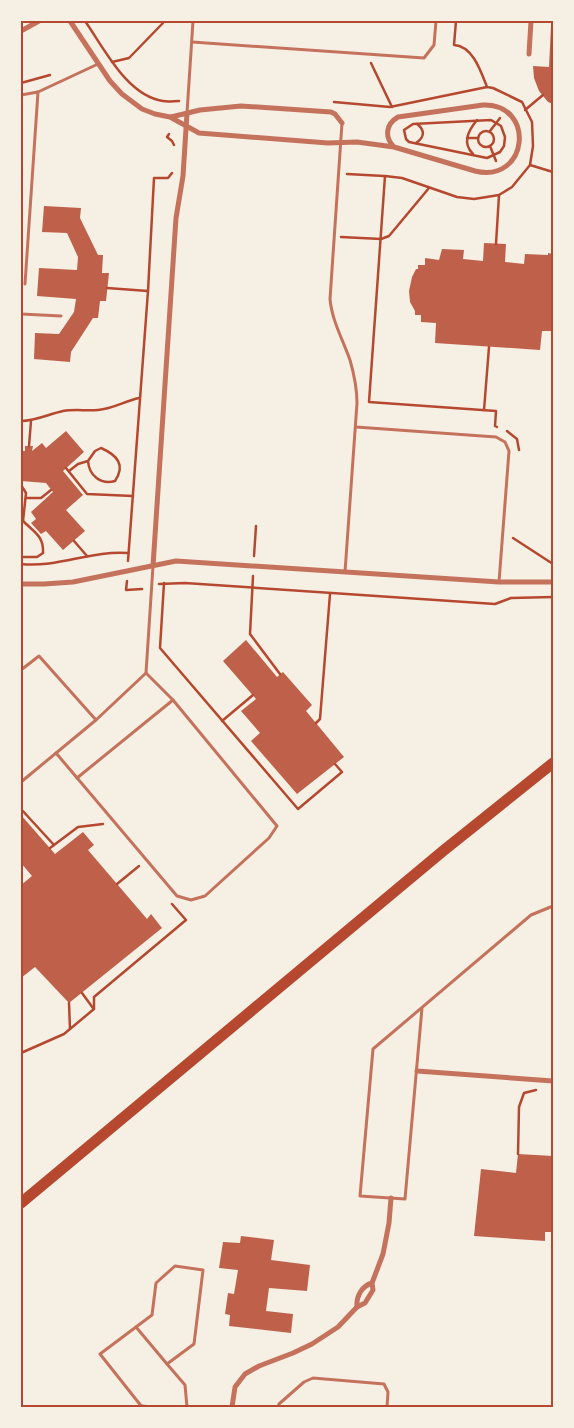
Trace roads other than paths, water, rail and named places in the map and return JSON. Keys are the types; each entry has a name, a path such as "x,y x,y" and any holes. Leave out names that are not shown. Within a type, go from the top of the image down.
{"main road":[{"path":"21,1203 435,857 553,763"}],"street":[{"path":"21,31 39,21"},
{"path":"70,21 116,88 128,100 149,112 170,118 199,133 328,143 357,142 394,147 480,173 491,173 508,165 515,157 519,148 520,134 511,115 501,108 491,105 466,107 398,117 391,123 387,132 390,143 394,147"},
{"path":"529,54 531,21"},
{"path":"170,118 200,110 241,106 331,112 335,114 342,124"},
{"path":"153,566 176,218 183,176 187,113"},
{"path":"21,584 73,582 176,561 499,582 553,582"},
{"path":"416,1071 553,1081"},
{"path":"232,1407 235,1387 245,1374 258,1366 294,1353 312,1344 338,1326 357,1307 365,1303 373,1290 372,1283 384,1247 392,1198"},
{"path":"357,1307 356,1299 364,1285 372,1283"}],"lane":[{"path":"187,113 193,21"},
{"path":"192,42 424,58 434,44 436,21"},
{"path":"21,95 38,92 99,64"},
{"path":"25,284 38,92"},
{"path":"342,124 331,308 350,359 357,403 345,572"},
{"path":"21,314 60,316"},
{"path":"356,427 496,437 505,442 509,451 499,582"},
{"path":"21,782 96,720 146,673 153,566"},
{"path":"21,670 39,656 96,720"},
{"path":"56,753 177,896 192,900 205,896 269,838 277,826 173,700 146,673"},
{"path":"77,778 173,700"},
{"path":"422,1008 405,1199 360,1196 373,1049 531,915 553,906"},
{"path":"153,1407 142,1406 100,1354 152,1315 156,1283 176,1266 203,1270 194,1344 167,1364"},
{"path":"136,1327 185,1385 187,1407"},
{"path":"278,1407 304,1382 314,1378 384,1384 388,1392 387,1407"}]}
